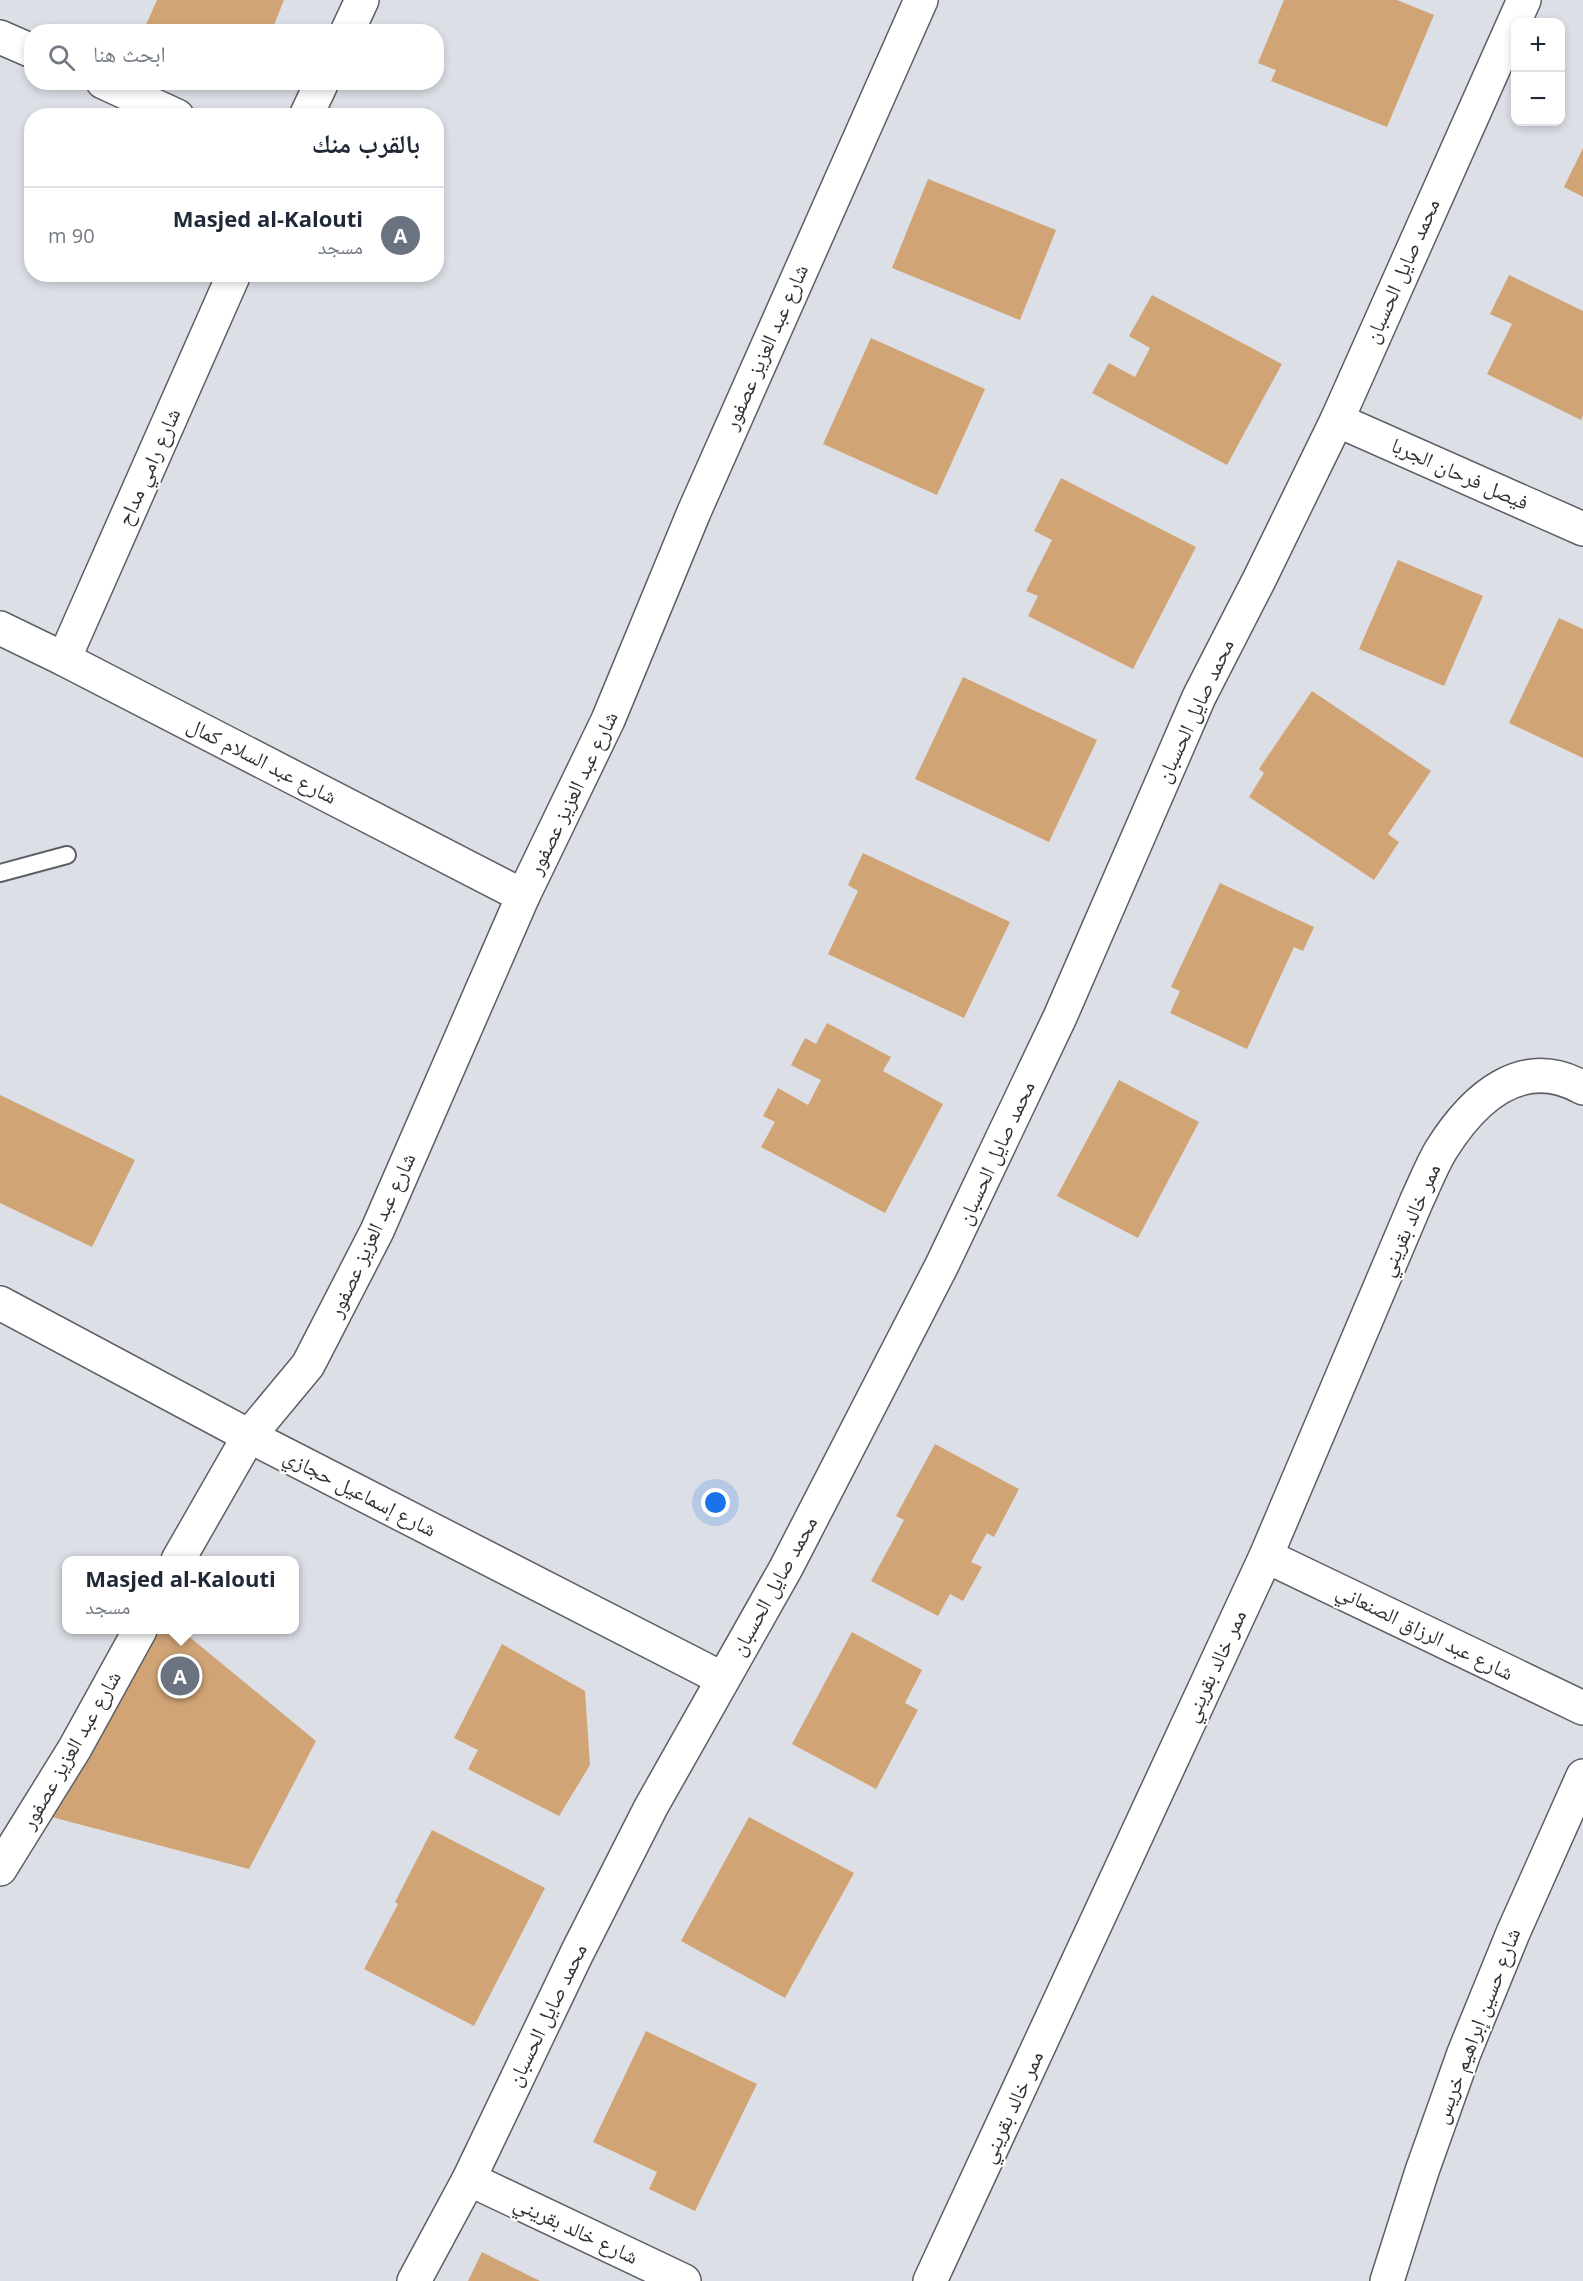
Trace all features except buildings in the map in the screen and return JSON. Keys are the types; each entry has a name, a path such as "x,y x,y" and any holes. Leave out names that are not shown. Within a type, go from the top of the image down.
{"street":[{"path":"350,24 362,0"},
{"name":"شارع عبد العزيز عصفور","path":"180,1556 249,1436 308,1365 377,1231 523,896 609,720 699,501 921,0"},
{"name":"محمد صايل الحسبان","path":"414,2281 469,2179 651,1807 786,1568 942,1265 1060,1017 1199,697 1337,420 1524,0"},
{"path":"0,36 24,47"},
{"path":"120,90 160,108"},
{"path":"310,108 318,90"},
{"name":"شارع رامي مداح","path":"64,659 230,282"},
{"name":"فيصل فرحان الجربا","path":"1337,420 1583,529"},
{"name":"شارع عبد السلام كمال","path":"0,628 523,896"},
{"name":"ممر خالد بقريني","path":"930,2281 1266,1556 1417,1200 1441,1150 1474,1107 1495,1089 1525,1076 1554,1076 1569,1080 1583,1088"},
{"name":"شارع إسماعيل حجازي","path":"0,1303 249,1436 723,1679"},
{"name":"شارع عبد الرزاق الصنعاني","path":"1266,1556 1583,1708"},
{"name":"شارع عبد العزيز عصفور","path":"0,1869 75,1748 137,1634"},
{"name":"شارع حسين إبراهيم خريس","path":"1387,2281 1422,2171 1464,2053 1513,1933 1583,1776"},
{"name":"شارع خالد بقريني","path":"469,2179 684,2281"}],"lane":[{"path":"0,873 67,855"}],"place":[{"name":"Masjed al-Kalouti","path":"180,1676"}]}
